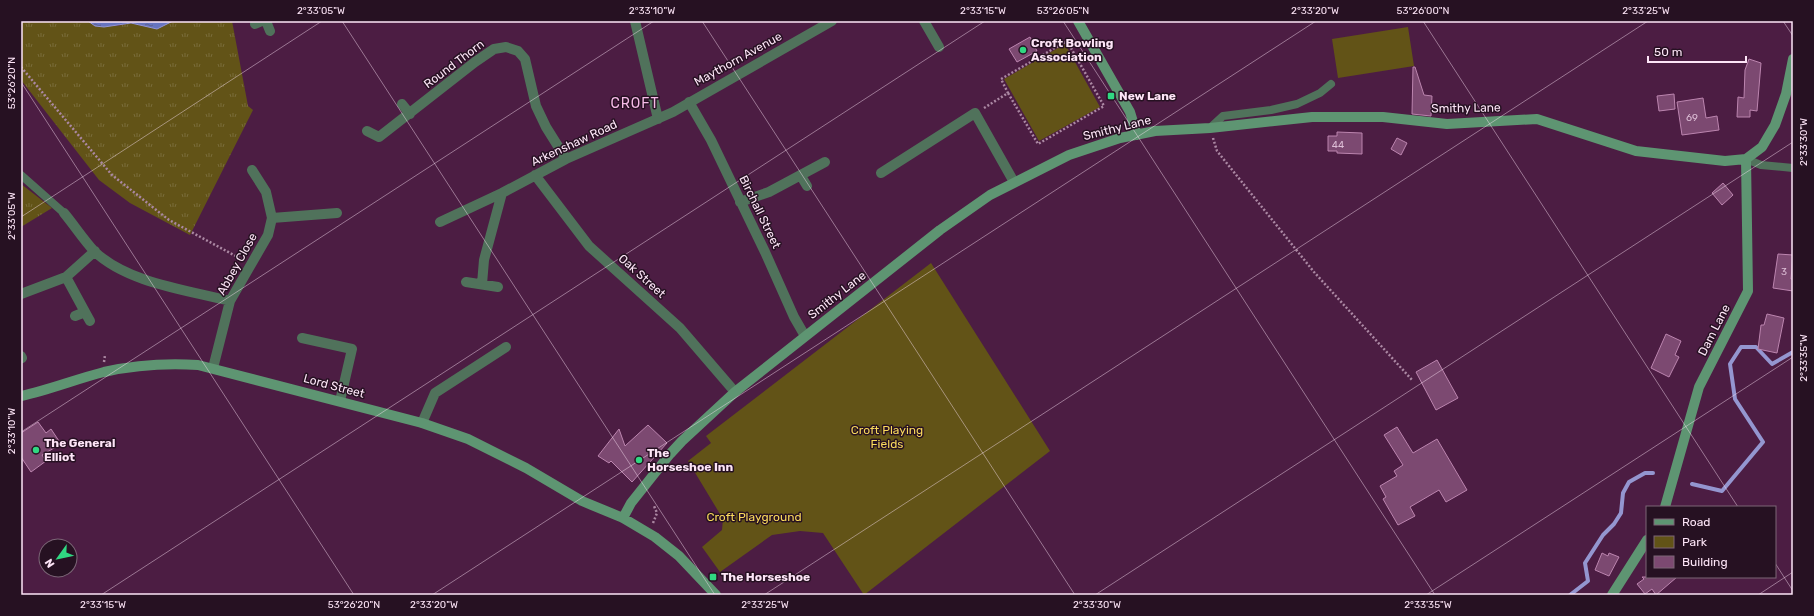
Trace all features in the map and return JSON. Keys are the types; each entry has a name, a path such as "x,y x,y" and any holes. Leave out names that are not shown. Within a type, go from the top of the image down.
{"street":[{"path":"266,21 270,31"},
{"path":"635,21 658,119"},
{"name":"Maythorn Avenue","path":"658,119 832,21"},
{"path":"924,21 939,47"},
{"path":"1078,21 1130,112 1137,135"},
{"name":"Round Thorn","path":"367,131 379,137 488,53 500,48 512,48 518,51 525,58 536,106 546,127 566,159"},
{"path":"1746,159 1762,147 1775,124 1786,94 1793,59"},
{"name":"Birchall Street","path":"689,102 708,134 765,252 794,317 805,336"},
{"path":"402,104 410,114"},
{"path":"882,173 975,113 1014,182"},
{"name":"Smithy Lane","path":"623,518 631,503 682,440 735,392 805,336 940,230 990,195 1069,155 1092,147 1137,135 1155,132 1210,128 1312,117 1383,117 1447,124 1537,119 1636,151 1725,161 1746,159"},
{"name":"Arkenshaw Road","path":"440,222 502,193 566,159 658,119"},
{"name":"Dam Lane","path":"1665,506 1699,388 1748,291 1746,159"},
{"path":"740,202 769,192 825,162"},
{"name":"Abbey Close","path":"213,368 230,301 268,235 272,218 266,192 252,170"},
{"name":"Oak Street","path":"535,175 585,242 680,328 735,392"},
{"path":"801,176 807,186"},
{"path":"482,284 484,260 502,193"},
{"path":"64,212 94,251 112,265 148,281 230,301"},
{"path":"272,218 338,213"},
{"path":"21,294 66,277 94,251"},
{"path":"66,277 90,321"},
{"path":"466,282 498,287"},
{"path":"75,316 85,312"},
{"path":"302,338 352,349 340,401"},
{"path":"422,422 435,393 506,347"},
{"name":"Lord Street","path":"21,396 103,372 139,366 179,364 213,368 422,422 468,439 492,450 582,500 623,518 666,545 716,595"},
{"path":"1612,595 1646,542"}],"lane":[{"path":"1210,128 1223,116 1297,104 1320,93 1330,84"},
{"path":"1746,159 1761,165 1793,168"},
{"path":"21,175 64,212"}],"path":[{"path":"1067,41 1104,106 1038,144 1008,93 1000,79 1067,41"},
{"path":"21,67 112,175 169,220 250,264"},
{"path":"975,113 1008,93"},
{"path":"1210,128 1217,151 1248,191 1314,272 1413,381"},
{"path":"653,523 657,513 654,506"}],"green space":[{"path":"21,21 88,21 95,26 117,26 130,23 157,29 173,21 232,21 248,106 253,110 190,235 130,203 99,180 21,80"},
{"path":"1408,27 1414,66 1338,78 1332,39"},
{"path":"1065,44 1100,107 1039,141 1004,79"},
{"path":"21,184 52,208 21,227"},
{"name":"Croft Playing Fields","path":"931,263 1050,451 864,595 823,533 800,531 772,535 720,572 702,547 722,530 723,519 688,461 711,443 706,436"}],"water":[{"path":"88,21 173,21 157,29 131,23 104,27 95,26"}],"building":[{"name":"Croft Bowling Association","path":"1030,37 1037,51 1017,62 1009,49"},
{"path":"1749,59 1761,63 1757,111 1750,110 1750,117 1737,117 1738,97 1744,98 1745,70"},
{"path":"1413,67 1415,67 1424,95 1432,96 1431,116 1412,114"},
{"path":"1674,94 1675,109 1659,111 1657,96"},
{"path":"1703,98 1706,118 1717,116 1719,130 1682,135 1677,102"},
{"path":"1337,132 1362,133 1362,154 1337,153 1337,151 1328,151 1328,136 1337,136"},
{"path":"1397,138 1407,143 1401,155 1391,149"},
{"path":"1723,183 1733,195 1722,205 1712,193"},
{"path":"1778,254 1793,255 1791,279 1793,279 1793,291 1773,288"},
{"path":"1767,314 1784,318 1777,353 1758,349 1761,325 1764,325"},
{"path":"1666,334 1681,341 1675,355 1679,357 1669,377 1651,368"},
{"path":"1437,360 1458,398 1436,410 1416,372"},
{"name":"The General Elliot","path":"38,422 46,433 51,429 61,444 42,455 46,461 31,472 21,457 21,433"},
{"path":"648,425 667,443 632,482 611,461 609,463 598,456 619,429 625,446"},
{"path":"1397,427 1413,453 1437,439 1467,490 1446,502 1439,490 1410,507 1415,516 1398,525 1383,499 1386,497 1380,486 1397,476 1394,471 1403,465 1384,435"},
{"path":"1602,553 1608,556 1609,553 1619,557 1609,576 1595,570"},
{"path":"1642,577 1676,578 1656,595 1652,589 1645,594 1637,584 1644,579"}],"waterway":[{"path":"1692,484 1722,491 1763,442 1735,399 1730,364 1741,347 1756,347 1772,364 1793,352"},
{"path":"1570,595 1588,581 1585,563 1603,535 1614,524 1621,513 1623,493 1629,482 1645,473 1653,473"}],"place":[{"name":"Croft Bowling Association","path":"1023,50"},
{"name":"New Lane","path":"1111,96"},
{"name":"The General Elliot","path":"36,450"},
{"name":"The Horseshoe Inn","path":"639,460"},
{"name":"The Horseshoe","path":"713,577"}],"district":[{"name":"CROFT","path":"635,103"}],"park label":[{"name":"Croft Playground","path":"754,517"}]}
